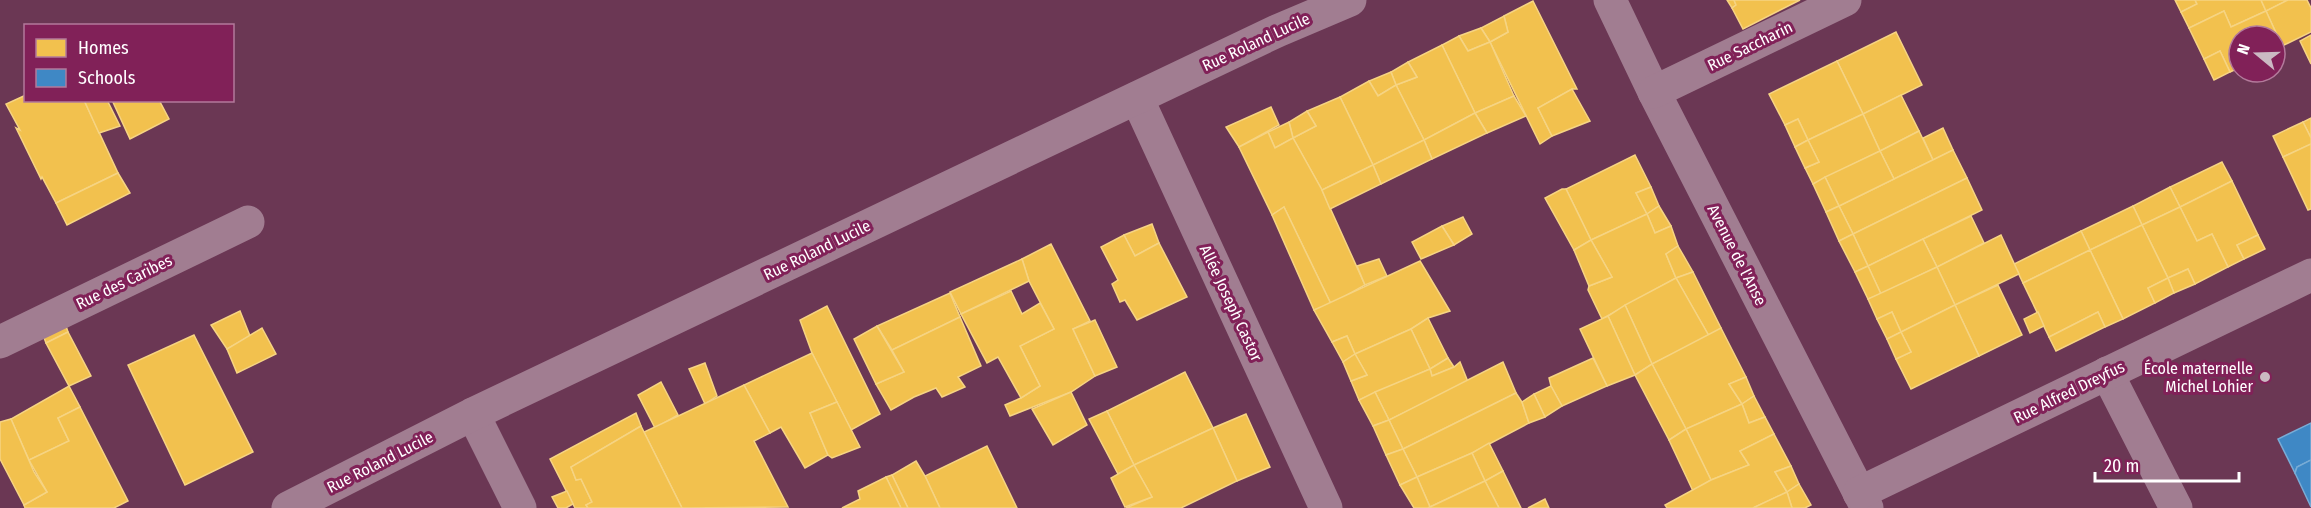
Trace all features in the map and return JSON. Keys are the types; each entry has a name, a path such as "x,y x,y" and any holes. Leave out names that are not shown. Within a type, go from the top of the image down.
{"street":[{"name":"Rue Roland Lucile","path":"288,508 473,414 1277,31 1350,0"},
{"name":"Avenue de l'Anse","path":"1610,0 1654,92 1863,501"},
{"name":"Rue Saccharin","path":"1654,92 1845,0"},
{"name":"Allée Joseph Castor","path":"1137,98 1326,508"},
{"name":"Rue des Caribes","path":"0,342 248,222"},
{"name":"Rue Alfred Dreyfus","path":"1863,501 2107,373 2311,275"},
{"path":"2107,373 2176,508"},
{"path":"473,414 520,508"}],"building: Homes":[{"path":"1727,0 1734,0 1736,5 1732,8"},
{"path":"1734,0 1800,0 1743,29 1732,8 1736,5"},
{"path":"2175,0 2195,0 2197,4 2181,12"},
{"path":"2195,0 2261,0 2266,11 2238,24 2230,24 2224,11 2189,28 2181,12 2197,4"},
{"path":"2261,0 2288,0 2266,11"},
{"path":"2288,0 2307,0 2311,8 2311,32 2287,44 2287,24 2272,24 2266,11"},
{"path":"1533,1 1577,89 1572,89 1538,108 1552,136 1540,144 1490,42 1508,32 1504,16"},
{"path":"2224,11 2230,24 2227,24 2227,66 2220,51 2204,59 2189,28"},
{"path":"2266,11 2272,24 2238,24"},
{"path":"1504,16 1508,32 1490,42 1481,28"},
{"path":"1481,28 1490,42 1468,51 1459,36"},
{"path":"1896,32 1922,85 1863,114 1837,61"},
{"path":"2311,35 2311,64 2300,41"},
{"path":"1459,36 1468,51 1490,42 1514,96 1475,113 1442,45"},
{"path":"1442,45 1475,113 1424,140 1396,85 1417,77 1408,62"},
{"path":"2220,51 2227,66 2227,74 2214,80 2204,59"},
{"path":"1837,61 1863,114 1808,140 1798,119 1785,125 1769,94"},
{"path":"1408,62 1417,77 1396,85 1391,72"},
{"path":"1391,72 1396,85 1378,96 1369,81"},
{"path":"1369,81 1378,96 1396,85 1424,140 1373,165 1340,97"},
{"path":"1572,89 1590,121 1552,136 1538,108"},
{"path":"1901,95 1919,131 1880,151 1863,114"},
{"path":"24,96 24,102 85,102 118,173 56,203 42,177 41,179 6,104"},
{"path":"1514,96 1526,116 1487,133 1475,113"},
{"path":"1340,97 1373,165 1322,190 1293,138 1316,126 1307,111"},
{"path":"85,102 108,102 120,126 99,133"},
{"path":"113,102 160,102 169,119 130,139"},
{"path":"1271,107 1279,125 1239,147 1226,127"},
{"path":"1307,111 1316,126 1293,138 1289,122"},
{"path":"1475,113 1487,133 1432,159 1424,140"},
{"path":"1863,114 1880,151 1813,184 1805,168 1819,162 1808,140"},
{"path":"2311,118 2311,138 2303,122"},
{"path":"1798,119 1808,140 1795,147 1785,125"},
{"path":"1289,122 1293,138 1275,148 1268,132"},
{"path":"2303,122 2311,138 2311,144 2283,157 2273,136"},
{"path":"1943,128 1953,150 1933,160 1923,138"},
{"path":"1919,131 1933,160 1894,179 1880,151"},
{"path":"1268,132 1275,148 1293,138 1322,190 1365,285 1331,304 1284,207 1272,215 1239,147"},
{"path":"1424,140 1432,159 1381,184 1373,165"},
{"path":"1808,140 1819,162 1805,168 1795,147"},
{"path":"2311,144 2311,209 2308,210 2283,157"},
{"path":"1953,150 1967,178 1853,234 1839,206"},
{"path":"1880,151 1894,179 1839,206 1825,177"},
{"path":"1635,155 1651,187 1636,193 1647,214 1591,240 1566,189"},
{"path":"2222,162 2232,181 2180,207 2170,187"},
{"path":"1373,165 1381,184 1330,209 1322,190"},
{"path":"118,173 130,193 67,225 56,203"},
{"path":"1825,177 1839,206 1826,212 1813,184"},
{"path":"1967,178 1982,210 1868,266 1853,234"},
{"path":"2232,181 2258,235 2237,245 2244,259 2228,267 2212,234 2197,241 2180,207"},
{"path":"1651,187 1659,206 1647,214 1636,193"},
{"path":"2170,187 2180,207 2142,225 2133,206"},
{"path":"1566,189 1591,240 1574,250 1545,198"},
{"path":"1659,206 1671,226 1655,233 1647,214"},
{"path":"1839,206 1853,234 1839,241 1826,212"},
{"path":"2133,206 2142,225 2090,250 2081,231"},
{"path":"1284,207 1331,304 1314,310 1272,215"},
{"path":"2180,207 2197,241 2212,234 2228,267 2195,284 2188,269 2168,278 2142,225"},
{"path":"1647,214 1655,233 1671,226 1678,246 1666,254 1676,278 1602,319 1588,290 1589,286 1612,277 1591,240"},
{"path":"1971,216 1984,243 1937,267 1923,239"},
{"path":"1463,217 1472,234 1454,245 1442,226"},
{"path":"1152,224 1159,243 1135,256 1124,235"},
{"path":"2142,225 2168,278 2148,288 2155,303 2123,319 2090,250"},
{"path":"1442,226 1454,245 1421,259 1412,242"},
{"path":"2081,231 2090,250 2023,283 2014,264"},
{"path":"1853,234 1868,266 1855,272 1839,241"},
{"path":"1124,235 1135,256 1159,243 1187,297 1137,320 1125,300 1120,302 1112,284 1118,280 1101,247"},
{"path":"2001,235 2019,274 1955,305 1937,267"},
{"path":"2258,235 2265,249 2244,259 2237,245"},
{"path":"1923,239 1937,267 1881,294 1868,266"},
{"path":"1591,240 1612,277 1589,286 1574,250"},
{"path":"1051,244 1090,321 1073,329 1095,376 1071,392 1010,416 1005,405 1040,386 1020,346 1054,329 1029,281 1022,259"},
{"path":"1678,246 1693,272 1676,278 1666,254"},
{"path":"2090,250 2123,319 2105,327 2098,312 2049,337 2023,283"},
{"path":"1022,259 1029,281 961,314 950,292"},
{"path":"1379,259 1387,276 1365,285 1357,266"},
{"path":"1420,261 1450,311 1428,318 1411,329 1355,354 1347,336 1332,342 1314,310"},
{"path":"1868,266 1881,294 1868,299 1855,272"},
{"path":"1937,267 1955,305 1901,332 1892,312 1877,319 1868,299"},
{"path":"2188,269 2195,284 2174,293 2168,278"},
{"path":"1693,272 1721,328 1709,336 1676,278"},
{"path":"1676,278 1709,336 1652,364 1625,305"},
{"path":"2168,278 2174,293 2155,303 2148,288"},
{"path":"1998,285 2022,335 1979,356 1955,305"},
{"path":"1011,291 1022,314 1040,303 1054,329 1020,346 1040,386 1021,398 998,357 987,363 961,314"},
{"path":"950,293 960,317 892,350 877,326"},
{"path":"1625,305 1652,364 1635,375 1608,316"},
{"path":"1955,305 1979,356 1911,389 1896,359 1911,352 1901,332"},
{"path":"827,306 880,414 851,430 812,353 800,320"},
{"path":"240,311 250,336 227,349 211,325"},
{"path":"1892,312 1901,332 1887,339 1877,319"},
{"path":"2038,312 2044,326 2030,333 2024,319"},
{"path":"2098,312 2105,327 2056,351 2049,337"},
{"path":"1608,316 1635,375 1607,386 1580,329"},
{"path":"960,317 981,366 958,377 965,387 942,397 936,388 891,410 876,384 904,372 892,350"},
{"path":"1428,318 1448,358 1430,369 1411,329"},
{"path":"1095,320 1117,367 1095,376 1073,329"},
{"path":"66,326 68,332 46,343 43,335"},
{"path":"877,326 904,372 876,384 854,339"},
{"path":"262,328 276,354 237,373 227,349"},
{"path":"1721,328 1746,377 1729,384 1742,404 1686,429 1652,364"},
{"path":"1411,329 1430,369 1359,400 1351,381 1367,375 1355,354"},
{"path":"68,332 91,376 69,386 46,343"},
{"path":"1901,332 1911,352 1896,359 1887,339"},
{"path":"194,335 253,452 185,485 128,365"},
{"path":"1347,336 1355,354 1343,362 1332,342"},
{"path":"812,353 837,402 810,413 828,455 805,468 781,427 770,433 744,385"},
{"path":"1355,354 1367,375 1351,381 1343,362"},
{"path":"1448,358 1454,367 1432,376 1430,369"},
{"path":"1593,358 1607,386 1562,406 1549,378"},
{"path":"1460,362 1468,382 1389,420 1375,392 1430,369 1432,376"},
{"path":"1503,362 1516,393 1403,449 1389,420"},
{"path":"705,363 717,396 705,404 689,369"},
{"path":"1652,364 1686,429 1669,440 1635,375"},
{"path":"1185,372 1213,428 1134,465 1107,411"},
{"path":"1746,377 1754,396 1742,404 1729,384"},
{"path":"661,382 678,415 655,428 638,395"},
{"path":"744,385 770,433 754,441 788,507 682,508 644,432"},
{"path":"69,386 80,407 58,418 69,441 29,460 11,419"},
{"path":"1551,386 1562,406 1545,417 1534,394"},
{"path":"1071,392 1087,425 1053,445 1032,409"},
{"path":"1375,392 1389,420 1373,426 1359,400"},
{"path":"1516,393 1522,402 1529,423 1472,453 1417,477 1403,449"},
{"path":"1534,394 1545,417 1529,423 1522,402"},
{"path":"1754,396 1765,417 1749,423 1742,404"},
{"path":"837,402 860,447 832,458 828,455 810,413"},
{"path":"1742,404 1749,423 1765,417 1774,434 1740,451 1749,465 1711,480 1686,429"},
{"path":"80,407 128,501 114,508 25,508 24,505 47,492 29,460 69,441 58,418"},
{"path":"1107,411 1134,465 1118,474 1089,419"},
{"path":"636,413 641,426 571,467 576,480 581,479 592,502 586,505 588,508 575,508 550,459"},
{"path":"1246,414 1270,467 1237,481 1213,428"},
{"path":"11,419 34,472 47,492 24,505 0,459 0,422"},
{"path":"1389,420 1403,449 1386,455 1373,426"},
{"path":"641,426 682,508 588,508 586,505 592,502 581,479 576,480 571,467"},
{"path":"1213,428 1237,481 1181,508 1126,508 1152,497 1134,465"},
{"path":"1686,429 1711,480 1693,491 1669,440"},
{"path":"1774,434 1791,466 1775,472 1787,492 1753,508 1667,508 1665,505 1711,480 1749,465 1740,451"},
{"path":"1489,443 1503,471 1485,481 1472,453"},
{"path":"987,446 1017,508 940,508 925,476"},
{"path":"1403,449 1417,477 1400,485 1386,455"},
{"path":"1472,453 1485,481 1430,507 1417,477"},
{"path":"916,461 940,508 908,508 892,475"},
{"path":"1134,465 1152,497 1125,507 1111,478"},
{"path":"1791,466 1799,484 1787,492 1775,472"},
{"path":"1503,471 1521,508 1499,508 1485,481"},
{"path":"892,475 908,508 901,508 886,477"},
{"path":"886,477 901,508 842,508 860,499 858,491"},
{"path":"1417,477 1430,507 1428,508 1414,508 1400,485"},
{"path":"1485,481 1499,508 1428,508 1430,507"},
{"path":"1799,484 1811,505 1805,508 1792,508 1787,492"},
{"path":"567,491 573,504 566,508 558,508 552,497"},
{"path":"1787,492 1792,508 1753,508"},
{"path":"1545,499 1549,508 1528,508"}],"building: Schools":[{"path":"2311,423 2311,460 2297,467 2295,473 2278,439"},
{"path":"2311,460 2311,507 2295,473 2297,467"}],"place":[{"name":"École maternelle Michel Lohier","path":"2265,377"}]}
